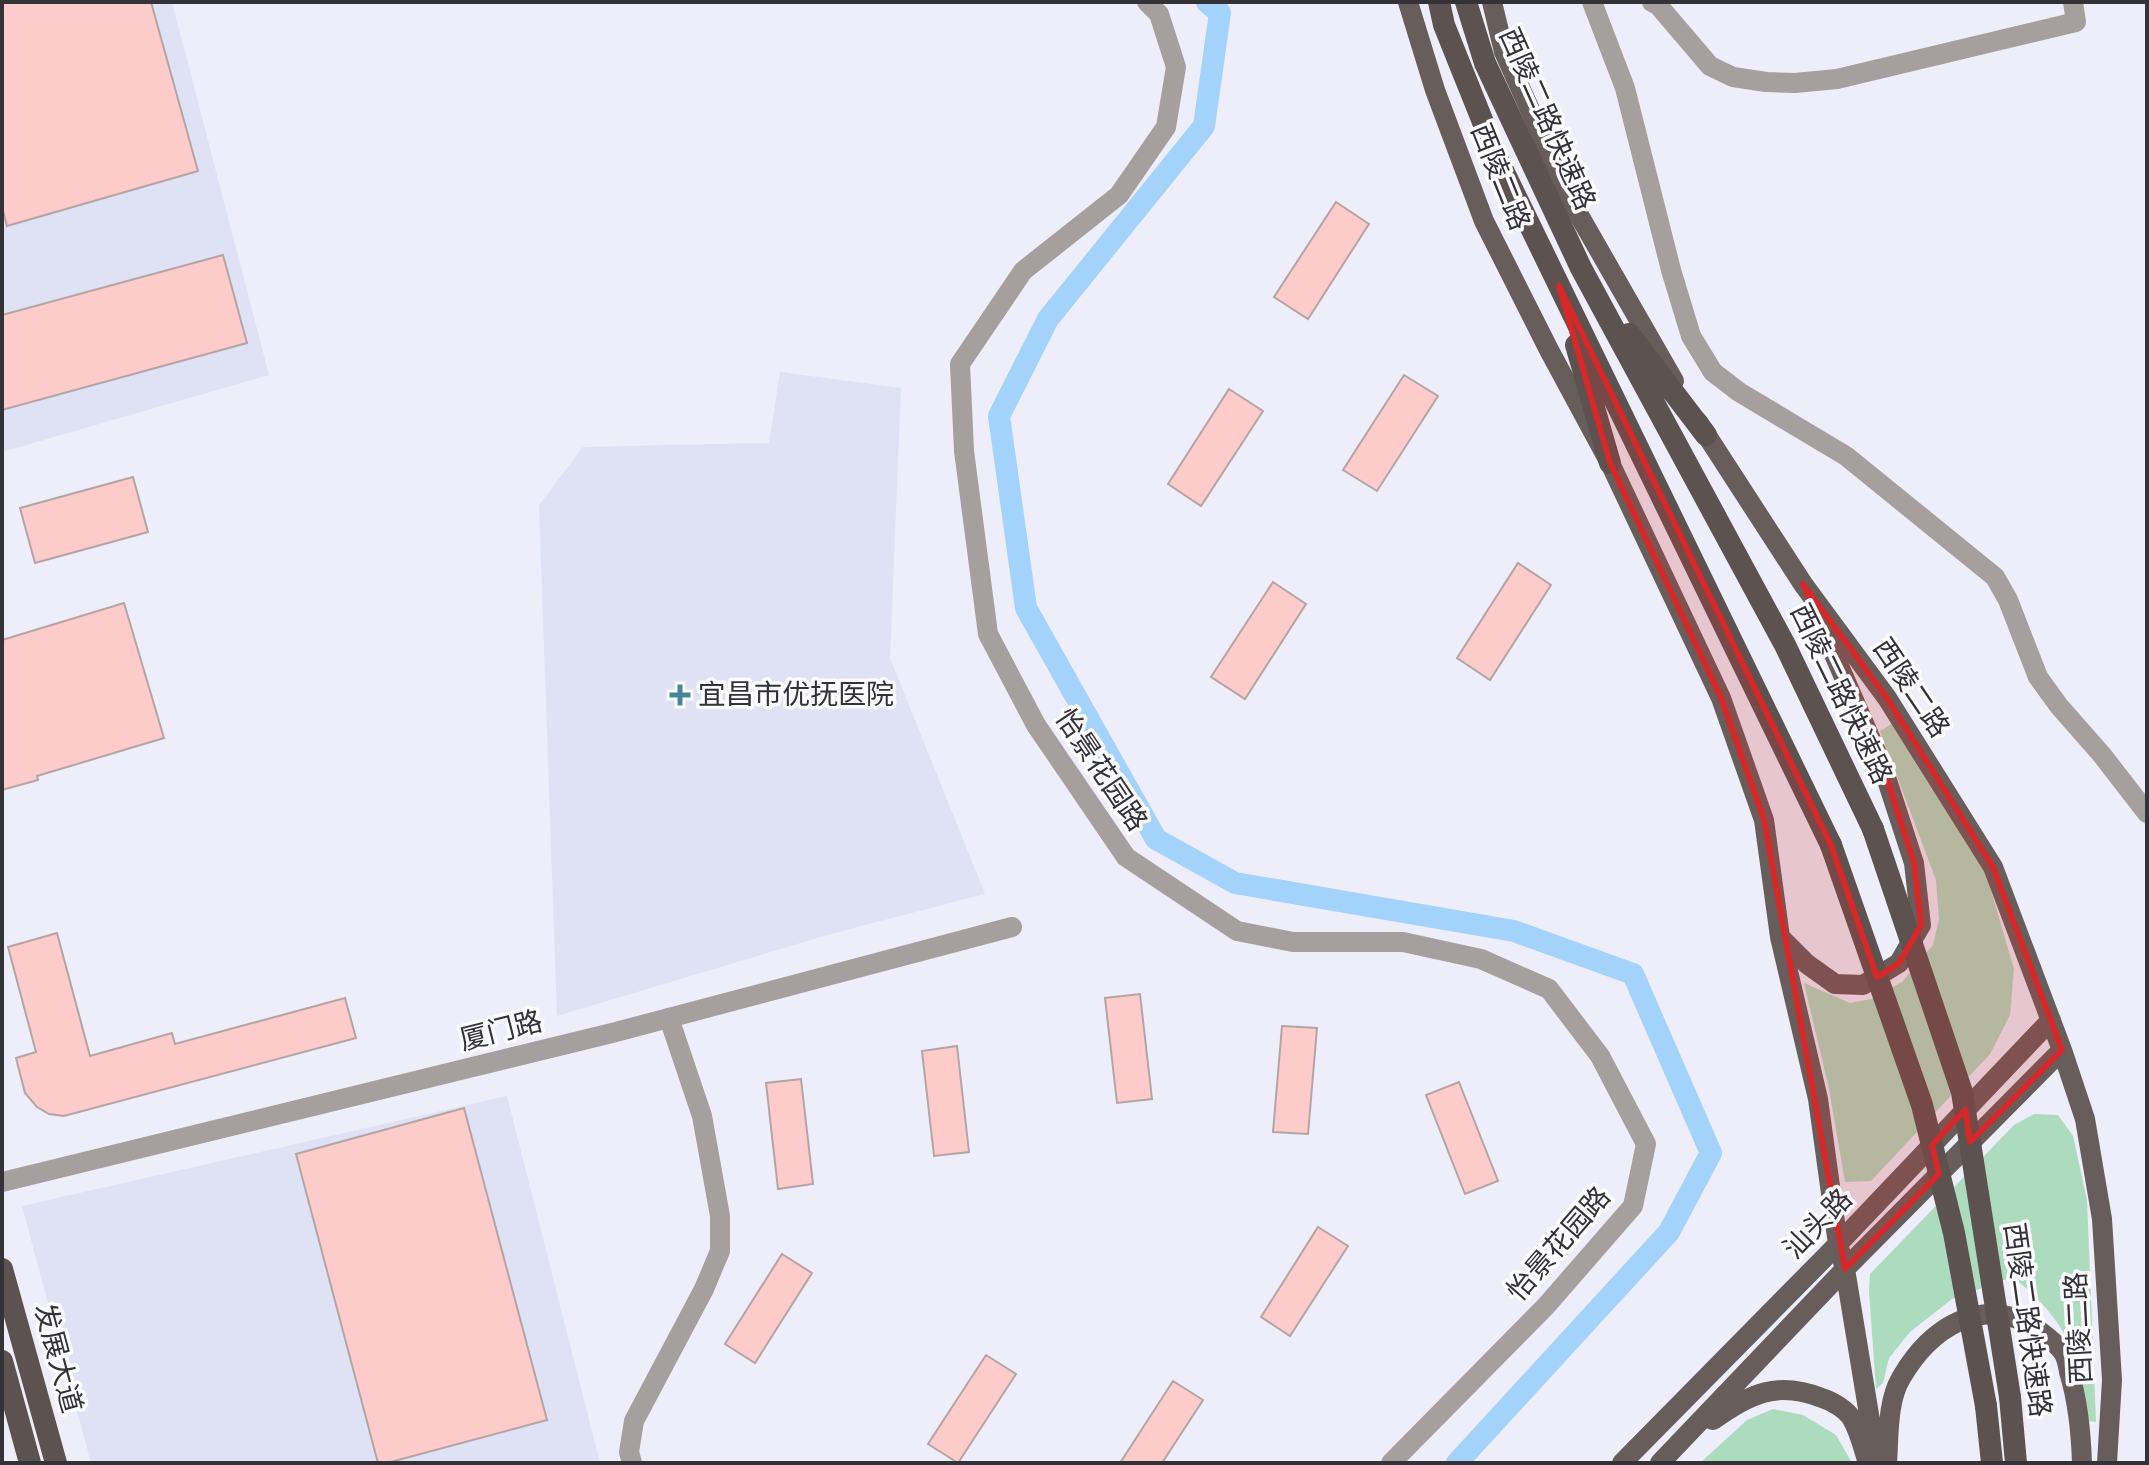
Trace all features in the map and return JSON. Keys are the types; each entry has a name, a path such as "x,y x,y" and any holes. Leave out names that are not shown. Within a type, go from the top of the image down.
{"highway":[{"name":"西陵二路快速路","path":"1439,2 1444,25 1499,162 1831,845 1922,1105 1954,1233 1986,1406 1992,1463"},
{"name":"西陵二路快速路","path":"1466,2 1485,63 1581,268 1785,645 1873,829 1962,1092 2010,1397 2016,1463"},
{"path":"1581,268 1706,435"},
{"path":"1559,286 1610,463"},
{"name":"发展大道","path":"2,1269 56,1463"},
{"name":"发展大道","path":"2,1361 30,1463"}],"main road":[{"name":"西陵二路","path":"1408,2 1435,90 1484,221 1610,463 1721,698 1764,820 1780,937 1818,1099 1838,1244 1845,1269 1877,1463"},
{"name":"西陵二路","path":"1492,2 1504,52 1572,203 1706,435 1803,584 1887,698 1993,867 2085,1119 2102,1219 2112,1380 2107,1463"},
{"path":"1780,937 1807,964 1835,984 1863,985 1899,963 1921,925 1914,863 1882,765 1803,584"},
{"name":"汕头路","path":"1622,1463 1838,1244 2051,1020"},
{"name":"汕头路","path":"1660,1463 1845,1269 2062,1050"},
{"path":"1887,1463 1891,1413 1899,1381 1927,1341 1954,1322 1990,1313 2022,1319 2064,1353 2075,1392 2082,1463"},
{"path":"1677,1446 1742,1400 1777,1389 1804,1391 1829,1400 1851,1417 1869,1463"}],"street":[{"name":"怡景花园路","path":"1147,2 1159,14 1176,67 1166,127 1119,195 1023,271 960,364 964,451 988,634 1036,725 1126,857 1237,931 1293,942 1403,942 1481,959 1549,989 1600,1056 1646,1144 1633,1206 1546,1306 1391,1463"},
{"path":"1592,2 1625,88 1691,336 1713,372 1739,392 1846,456 1995,577 2008,600 2038,677 2147,813"},
{"path":"1652,2 1658,5 1710,66 1733,77 1795,83 1837,79 2076,22 2073,2"},
{"name":"厦门路","path":"2,1182 669,1018 1012,927"},
{"path":"632,1463 629,1452 634,1421 704,1289 720,1251 720,1216 702,1116 669,1018"}],"highlighted area":[{"path":"1559,286 1831,845 1877,977 1899,963 1921,925 1914,863 1882,765 1803,584 1887,698 1993,867 2062,1050 1970,1142 1965,1110 1932,1145 1939,1174 1845,1269 1764,820 1721,698 1610,463"}],"shaded area":[{"path":"2,2 172,2 269,375 2,452"},
{"name":"宜昌市优抚医院","path":"780,372 901,388 890,658 985,894 834,933 557,1016 539,505 583,447 769,443"},
{"path":"507,1096 600,1463 91,1463 22,1206"}],"green space":[{"path":"1893,723 1985,870 2014,969 2010,1015 1990,1054 1871,1181 1845,1182 1829,1089 1804,983 1850,1003 1871,999 1902,982 1933,945 1939,919 1936,880 1880,731"},
{"path":"2034,1114 2058,1115 2073,1136 2087,1200 2096,1422 2088,1421 2077,1364 2066,1337 2046,1308 2012,1277 1952,1299 1910,1332 1889,1358 1883,1383 1876,1389 1870,1274 2014,1125"},
{"path":"1773,1409 1803,1415 1836,1435 1852,1463 1700,1463 1747,1420"}],"building":[{"path":"2,2 151,2 198,171 7,226 2,207"},
{"path":"1336,202 1369,224 1308,319 1274,297"},
{"path":"223,255 247,343 2,410 2,315"},
{"path":"1404,375 1438,396 1377,491 1343,470"},
{"path":"1229,389 1263,411 1201,506 1168,484"},
{"path":"133,477 148,532 35,563 20,508"},
{"path":"1518,563 1551,585 1490,680 1457,658"},
{"path":"1273,582 1306,604 1245,699 1211,677"},
{"path":"124,603 164,738 37,776 38,780 2,790 2,640"},
{"path":"57,933 90,1056 172,1033 175,1044 345,998 356,1038 64,1116 49,1114 37,1107 25,1093 16,1058 36,1052 8,947"},
{"path":"1140,994 1152,1099 1117,1103 1105,998"},
{"path":"1282,1026 1317,1028 1308,1134 1273,1132"},
{"path":"957,1046 969,1152 934,1156 922,1051"},
{"path":"801,1079 813,1184 778,1189 766,1083"},
{"path":"1459,1082 1498,1181 1465,1194 1426,1095"},
{"path":"464,1108 547,1420 378,1463 296,1154"},
{"path":"1318,1227 1348,1246 1290,1336 1261,1317"},
{"path":"782,1254 812,1273 755,1363 725,1344"},
{"path":"986,1355 1016,1374 958,1463 928,1444"},
{"path":"1173,1381 1203,1400 1162,1463 1120,1463"}],"waterway":[{"path":"1207,2 1220,13 1204,126 1048,319 999,416 1026,608 1156,839 1235,883 1514,931 1633,974 1711,1153 1669,1232 1457,1463"}],"place":[{"name":"宜昌市优抚医院","path":"680,695"}]}
